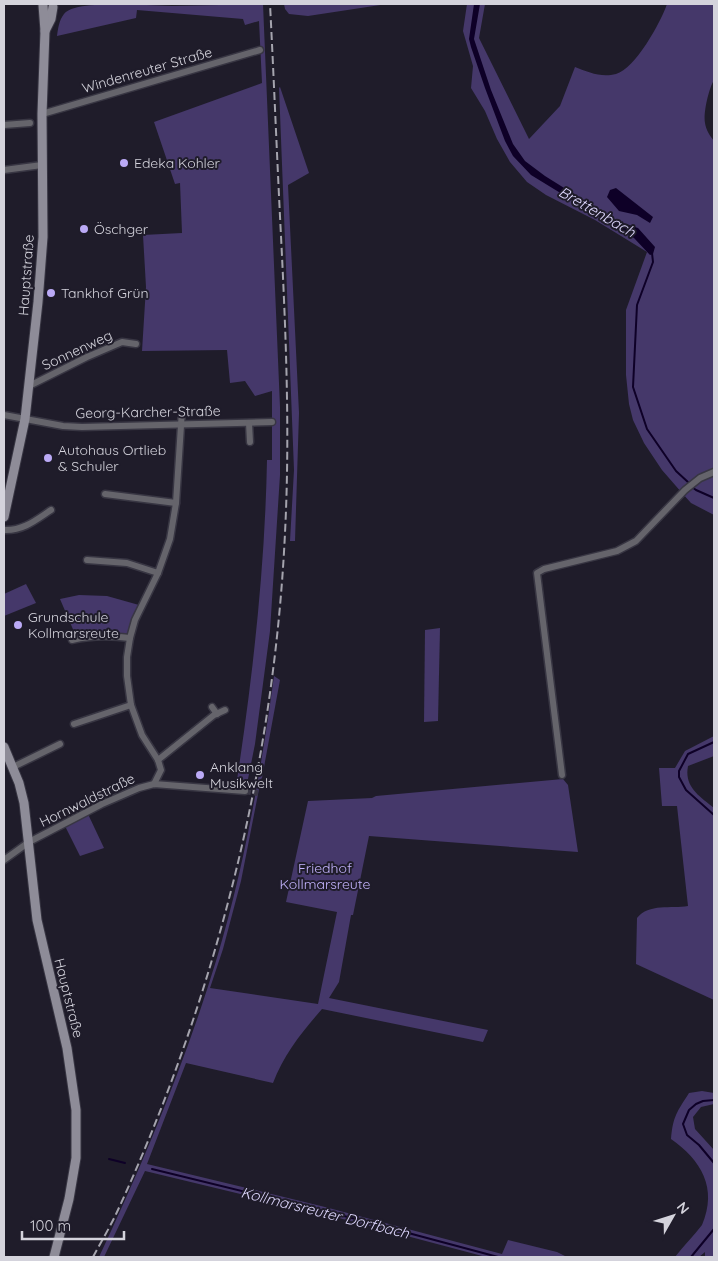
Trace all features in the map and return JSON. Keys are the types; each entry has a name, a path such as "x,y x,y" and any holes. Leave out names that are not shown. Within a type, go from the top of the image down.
{"main road":[{"path":"42,4 55,5"},
{"name":"Hauptstraße","path":"4,518 29,386 43,237 42,114 45,31 42,4"},
{"name":"Hauptstraße","path":"45,31 55,5"},
{"name":"Hauptstraße","path":"4,747 13,767 24,803 30,842 37,920 67,1048 76,1110 75,1168 63,1226 54,1257"}],"street":[{"name":"Windenreuter Straße","path":"42,114 260,50"},
{"path":"4,125 30,123"},
{"path":"4,170 42,164"},
{"name":"Sonnenweg","path":"29,386 122,342 136,344"},
{"path":"154,784 161,770 158,760 142,735 131,705 127,676 130,638 135,620 158,574 170,539 176,503 182,410"},
{"name":"Georg-Karcher-Straße","path":"4,415 24,420 82,427 272,422"},
{"path":"249,423 250,442"},
{"path":"562,775 536,573 544,569 617,551 636,541 685,490 707,473 714,472"},
{"path":"105,494 176,503"},
{"path":"4,530 23,528 51,510"},
{"path":"87,560 127,563 158,574"},
{"path":"72,640 99,635 130,638"},
{"path":"74,724 131,705"},
{"path":"212,707 216,714"},
{"path":"158,760 216,714 225,710"},
{"path":"13,767 60,744"},
{"name":"Hornwaldstraße","path":"4,860 30,842 138,788 154,784 245,791"}],"green space":[{"path":"121,4 172,6 263,4 280,407 280,475 270,631 255,744 246,789 231,788 232,780 237,780 257,620 264,540 267,460 272,460 272,391 255,396 245,381 230,383 227,350 142,351 146,287 143,235 182,233 180,183 175,184 154,122 262,83 259,21 245,25 243,19 137,10 136,18 57,36 61,19 68,10 82,6"},
{"path":"284,4 387,4 308,16 289,14"},
{"path":"467,4 485,4 479,38 529,139 560,106 575,67 600,75 616,74 623,70 639,54 653,33 667,4 714,4 714,80 707,101 705,119 707,130 714,141 714,515 691,503 662,470 644,443 633,420 626,375 626,310 647,252 595,220 546,195 527,182 510,162 497,139 485,111 471,88 473,66 463,31"},
{"path":"280,87 309,173 288,185 299,413 295,541 290,541 294,470"},
{"path":"26,584 36,603 4,616 4,594"},
{"path":"79,595 107,596 139,605 128,635 102,632 75,634 60,599"},
{"path":"440,628 438,721 424,722 425,630"},
{"name":"Friedhof Kollmarsreute","path":"274,676 280,680 241,881 223,949 210,988 318,1004 337,912 286,902 308,801 372,798 376,796 563,779 568,785 578,852 369,836 353,915 351,915 339,982 329,998 488,1030 483,1042 322,1009 307,1026 282,1062 273,1083 186,1063 147,1164 325,1207 502,1254 508,1240 557,1252 567,1257 486,1257 324,1214 145,1171 104,1257 99,1257 163,1111 191,1037 216,961 235,891 251,820"},
{"path":"714,736 714,756 688,766 687,773 688,780 694,790 714,808 714,1000 636,964 637,918 642,913 654,908 688,906 677,806 662,806 659,768 675,768 685,751"},
{"path":"87,812 104,848 80,856 64,824"},
{"path":"702,1091 714,1093 714,1104 701,1107 693,1117 695,1129 714,1150 714,1257 705,1257 705,1252 699,1257 675,1257 702,1225 706,1212 708,1199 704,1176 691,1156 671,1139 676,1114 681,1105 689,1093"}],"water":[{"path":"474,4 480,4 474,39 491,90 513,144 525,161 545,176 617,221 638,228 655,247 653,254 650,255 634,238 531,175 513,156 505,141 471,47 469,39"},
{"path":"616,188 653,217 650,223 637,215 619,211 607,197 610,190"}],"waterway":[{"name":"Brettenbach","path":"652,253 653,262 637,305 633,387 647,429 676,471 689,483"},
{"name":"Brettenbach","path":"692,487 714,498"},
{"name":"Brettenbach","path":"714,742 688,754 679,771 679,777 686,790 714,815"},
{"name":"Brettenbach","path":"714,1100 696,1104 689,1110 683,1124 687,1135 699,1145 714,1163"},
{"name":"Kollmarsreuter Dorfbach","path":"109,1159 125,1163"},
{"name":"Kollmarsreuter Dorfbach","path":"152,1169 356,1219 498,1257"},
{"name":"Brettenbach","path":"691,1257 714,1229"}],"tunnel":[{"path":"245,791 258,793"}],"railway":[{"path":"93,1257 117,1212 152,1132 183,1049 210,965 234,880 253,794 268,708 279,620 285,533 287,459 287,384 270,4"}],"place":[{"name":"Edeka Kohler","path":"124,163"},
{"name":"Öschger","path":"84,229"},
{"name":"Tankhof Grün","path":"51,293"},
{"name":"Autohaus Ortlieb & Schuler","path":"48,458"},
{"name":"Grundschule Kollmarsreute","path":"18,625"},
{"name":"Anklang Musikwelt","path":"200,775"}]}
